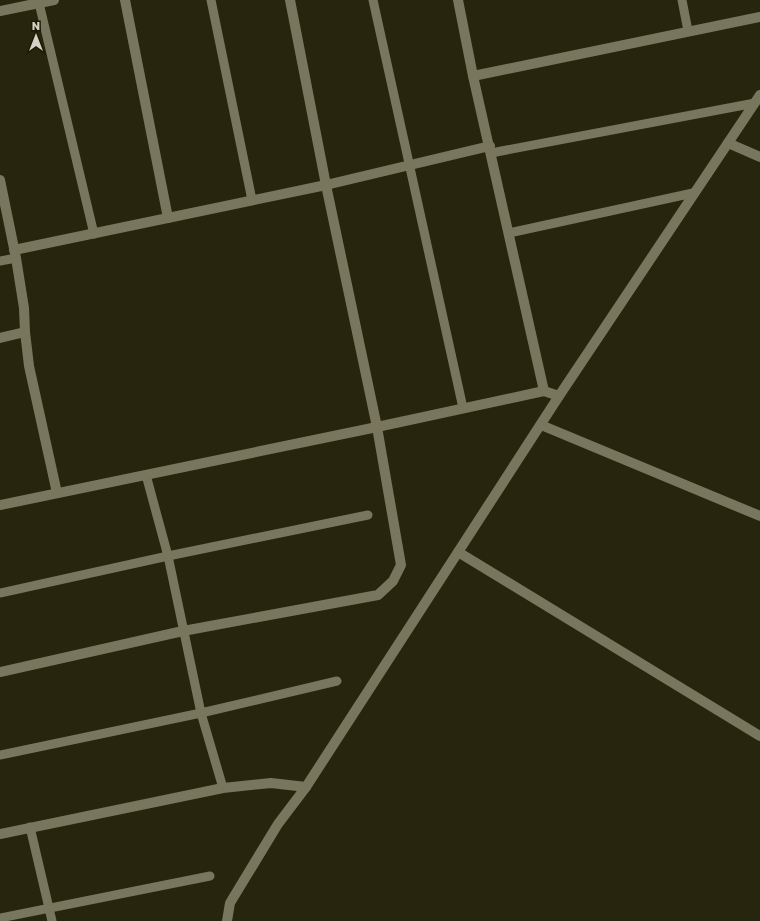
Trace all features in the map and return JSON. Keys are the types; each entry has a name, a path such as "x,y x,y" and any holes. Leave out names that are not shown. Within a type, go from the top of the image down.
{"street":[{"path":"0,11 54,0"},
{"path":"125,0 168,218"},
{"path":"0,672 184,631 378,596 393,581 401,565 377,427 326,185 290,0"},
{"path":"458,0 473,76 491,150 544,391"},
{"path":"473,76 760,17"},
{"path":"227,921 230,904 278,824 306,787 559,396 758,99"},
{"path":"728,144 760,157"},
{"path":"15,254 94,234 326,185 409,165 491,150"},
{"path":"0,180 24,308 25,332 30,366 57,493"},
{"path":"0,338 25,332"},
{"path":"0,505 544,391 559,396"},
{"path":"541,425 760,516"},
{"path":"458,552 760,736"},
{"path":"0,834 223,788 271,783 306,787"}],"lane":[{"path":"211,0 252,200"},
{"path":"373,0 463,408"},
{"path":"682,0 688,31"},
{"path":"39,3 94,234"},
{"path":"491,150 758,99"},
{"path":"509,233 694,193"},
{"path":"0,261 15,254"},
{"path":"146,475 168,556 202,713 223,788"},
{"path":"0,593 168,556 368,515"},
{"path":"0,755 202,713 337,681"},
{"path":"30,827 52,921"},
{"path":"0,918 210,876"}]}
